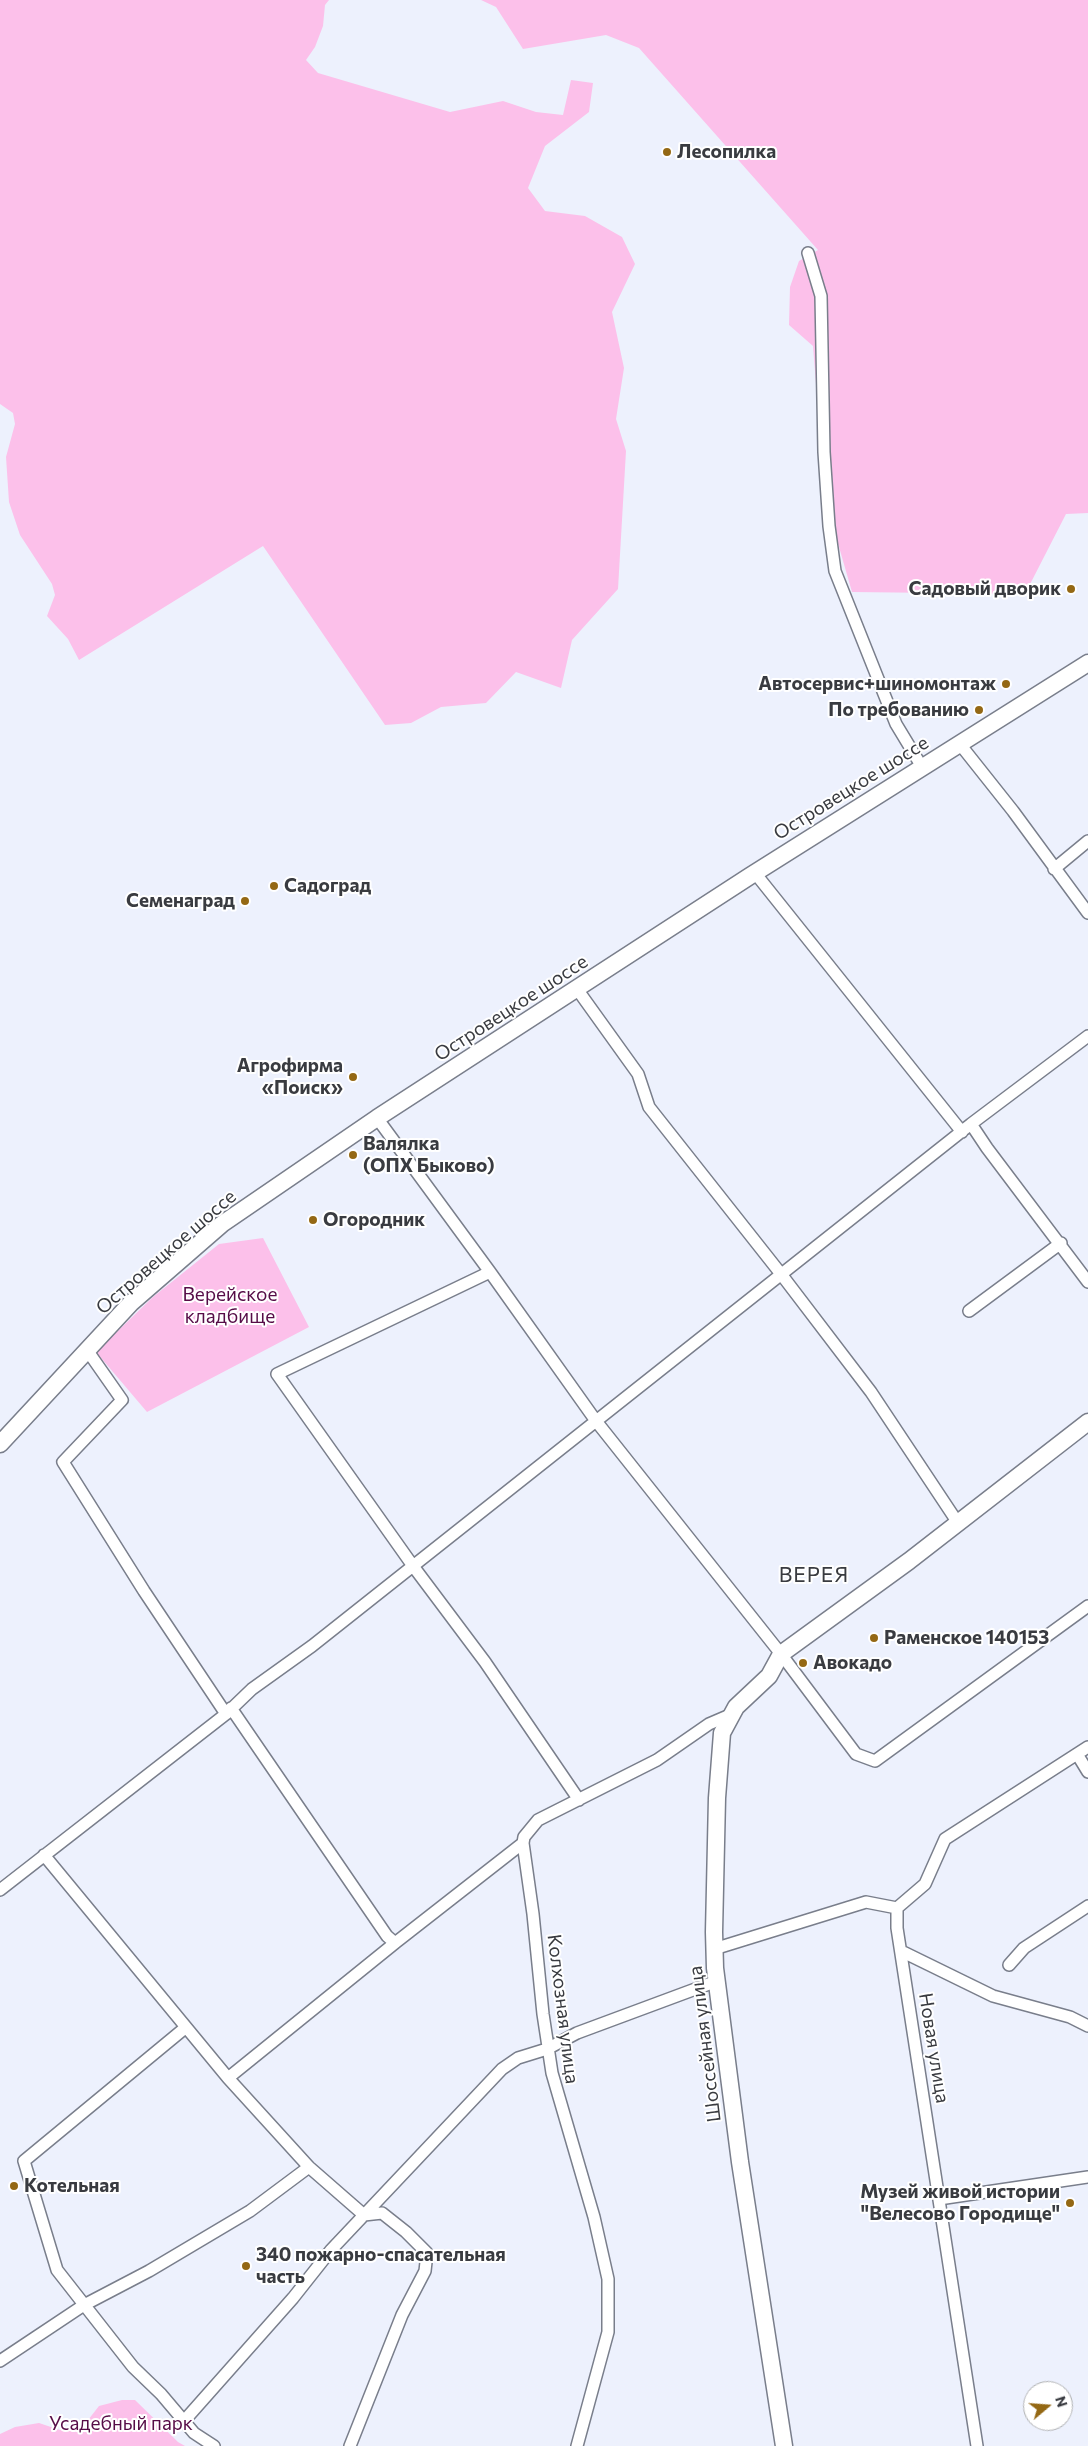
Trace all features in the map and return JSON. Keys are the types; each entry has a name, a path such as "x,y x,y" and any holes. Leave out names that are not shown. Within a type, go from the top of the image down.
{"main road":[{"name":"Островецкое шоссе","path":"0,1444 132,1303 222,1224 376,1118 755,873 1088,663"},
{"path":"781,1654 958,1524 1088,1422"},
{"name":"Шоссейная улица","path":"781,1654 769,1676 730,1715 722,1733 719,1758 714,1949 740,2162 784,2446"}],"street":[{"path":"808,253 821,296 824,452 829,526 835,571 896,724 922,768"},
{"path":"959,744 1013,811 1088,913"},
{"path":"1054,869 1088,841"},
{"path":"755,873 962,1132"},
{"path":"578,989 638,1074 650,1107 871,1392 958,1524"},
{"path":"0,1890 229,1711 252,1689 312,1646 971,1124 1088,1036"},
{"path":"376,1118 490,1272 596,1422 781,1654 856,1754 875,1761 1088,1606"},
{"path":"971,1124 1088,1282"},
{"path":"969,1311 1061,1244"},
{"path":"490,1272 277,1374 413,1566 485,1662 579,1800"},
{"path":"87,1350 122,1400 63,1462 144,1591 387,1936 395,1943"},
{"path":"228,2078 522,1843 524,1837 538,1820 657,1760 709,1724 730,1715"},
{"path":"714,1949 866,1902 898,1908 924,1884 945,1839 1088,1747"},
{"path":"1077,1754 1088,1772"},
{"name":"Колхозная улица","path":"522,1843 534,1914 547,2049 557,2096 594,2217 608,2279 610,2317 608,2332 577,2446"},
{"path":"44,1855 228,2078 309,2167 364,2215 382,2213 406,2232 427,2253 425,2272 402,2315 350,2446"},
{"path":"1009,1965 1024,1948 1088,1906"},
{"name":"Новая улица","path":"898,1908 896,1928 977,2446"},
{"path":"901,1951 993,1996 1070,2018 1088,2026"},
{"path":"184,2421 364,2215 502,2069 518,2058 547,2049 577,2033 717,1981"},
{"path":"186,2028 24,2161 57,2270 133,2366 194,2432 214,2446"},
{"path":"0,2361 84,2305 149,2271 250,2211 309,2167"},
{"path":"939,2199 1088,2177"}],"green space":[{"path":"0,0 329,0 325,5 323,26 315,47 306,60 318,73 450,112 503,101 536,112 563,115 571,80 593,83 589,112 545,146 528,188 545,211 585,216 622,237 635,264 612,312 624,368 616,419 626,451 618,589 572,640 561,688 516,672 486,703 441,707 411,723 385,725 263,546 79,660 68,639 47,616 55,595 52,584 20,535 9,502 6,457 15,424 13,413 0,404"},
{"path":"481,0 1088,0 1088,513 1066,514 1025,594 852,592 835,533 818,409 813,346 789,325 790,287 799,261 818,250 639,48 606,35 523,49 496,7"},
{"name":"Верейское кладбище","path":"263,1238 309,1327 147,1412 96,1352 153,1297 219,1244"},
{"name":"Усадебный парк","path":"122,2400 135,2400 178,2442 185,2446 0,2446 0,2434 15,2427 39,2423 60,2430 81,2429 99,2406"}],"place":[{"name":"Лесопилка","path":"667,152"},
{"name":"Садовый дворик","path":"1071,589"},
{"name":"Автосервис+шиномонтаж","path":"1006,684"},
{"name":"По требованию","path":"979,710"},
{"name":"Садоград","path":"274,886"},
{"name":"Семенаград","path":"245,901"},
{"name":"Агрофирма «Поиск»","path":"353,1077"},
{"name":"Валялка (ОПХ Быково)","path":"353,1155"},
{"name":"Огородник","path":"313,1220"},
{"name":"Раменское 140153","path":"874,1638"},
{"name":"Авокадо","path":"803,1663"},
{"name":"Котельная","path":"14,2186"},
{"name":"Музей живой истории \"Велесово Городище\"","path":"1070,2203"},
{"name":"340 пожарно-спасательная часть","path":"246,2266"}],"district":[{"name":"ВЕРЕЯ","path":"814,1575"}]}
